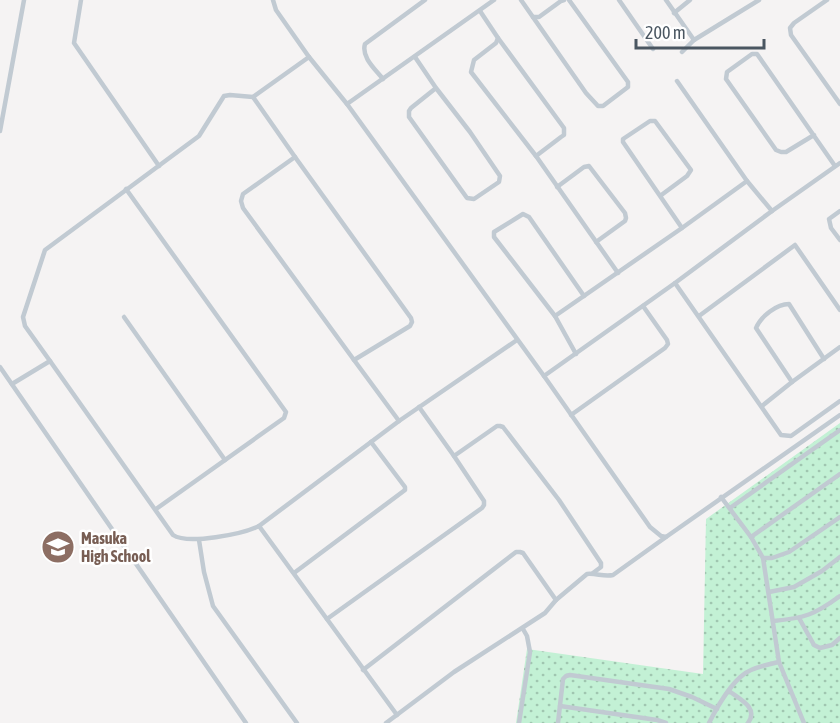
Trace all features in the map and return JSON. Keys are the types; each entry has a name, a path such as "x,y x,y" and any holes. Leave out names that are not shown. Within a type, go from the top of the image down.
{"street":[{"path":"0,131 24,0"},
{"path":"81,0 74,43 159,166"},
{"path":"273,0 276,10 309,57 347,104 650,527 661,536 666,537"},
{"path":"383,79 366,57 363,48 365,44 425,0"},
{"path":"347,104 494,0"},
{"path":"521,0 586,93 598,106 603,106 628,87 628,82 566,0 561,0 539,16 533,17"},
{"path":"619,0 653,49"},
{"path":"666,0 694,40"},
{"path":"674,13 690,0"},
{"path":"682,52 694,40 759,0"},
{"path":"827,0 790,28 791,35 840,104"},
{"path":"480,11 564,128 564,135 536,156"},
{"path":"498,38 496,43 474,60 471,72 536,156 618,273"},
{"path":"544,376 838,165 757,54 752,54 727,72 726,79 776,150 786,152 814,135"},
{"path":"309,57 253,97 224,96 199,136 45,250 22,317 25,326 173,535 176,538 199,540 250,531 259,526 399,421 518,340"},
{"path":"415,57 500,176 499,182 474,199 467,198 409,117 411,108 436,88"},
{"path":"677,81 747,181 772,211"},
{"path":"253,97 411,318 411,326 354,360"},
{"path":"660,195 687,176 690,170 655,121 650,121 623,139 623,142 682,228"},
{"path":"295,157 243,194 241,201 243,208 399,421"},
{"path":"557,187 589,166 625,213 625,221 596,242"},
{"path":"555,316 747,181"},
{"path":"126,189 286,412 284,418 156,509"},
{"path":"840,212 829,219 831,228 840,240"},
{"path":"576,354 555,316 494,237 494,232 523,214 529,217 584,296"},
{"path":"699,316 795,245 840,310"},
{"path":"675,283 781,435 791,436 840,401"},
{"path":"792,382 756,328 759,320 782,304 789,304 824,359"},
{"path":"571,415 668,344 642,306"},
{"path":"124,317 225,460"},
{"path":"762,406 840,347"},
{"path":"12,384 50,361"},
{"path":"0,367 246,723"},
{"path":"327,620 484,505 484,501 419,407"},
{"path":"386,723 454,672 545,613 556,600 587,574 613,575 840,415"},
{"path":"454,456 497,426 503,427 559,500 601,563 601,567 593,573"},
{"path":"730,508 840,430"},
{"path":"294,573 405,490 371,442"},
{"path":"751,537 840,474"},
{"path":"721,497 751,537 763,558 779,662 804,723"},
{"path":"763,558 772,558 789,552 840,517"},
{"path":"259,526 397,715"},
{"path":"199,540 213,606 297,723"},
{"path":"363,670 516,552 523,553 556,600"},
{"path":"769,592 794,587 822,571 840,557"},
{"path":"773,621 799,618 821,610 840,597"},
{"path":"799,618 814,645 820,648 832,645 840,638"},
{"path":"519,723 530,651 523,629"},
{"path":"709,723 738,679 749,670 779,662"},
{"path":"558,723 563,679 570,675 669,689 692,696 717,709"},
{"path":"729,691 747,704 750,709 752,714 748,723"},
{"path":"560,706 666,723"}],"green space":[{"path":"840,423 840,723 516,723 527,649 703,674 706,519"}],"place":[{"name":"Masuka High School","path":"58,547"}]}
